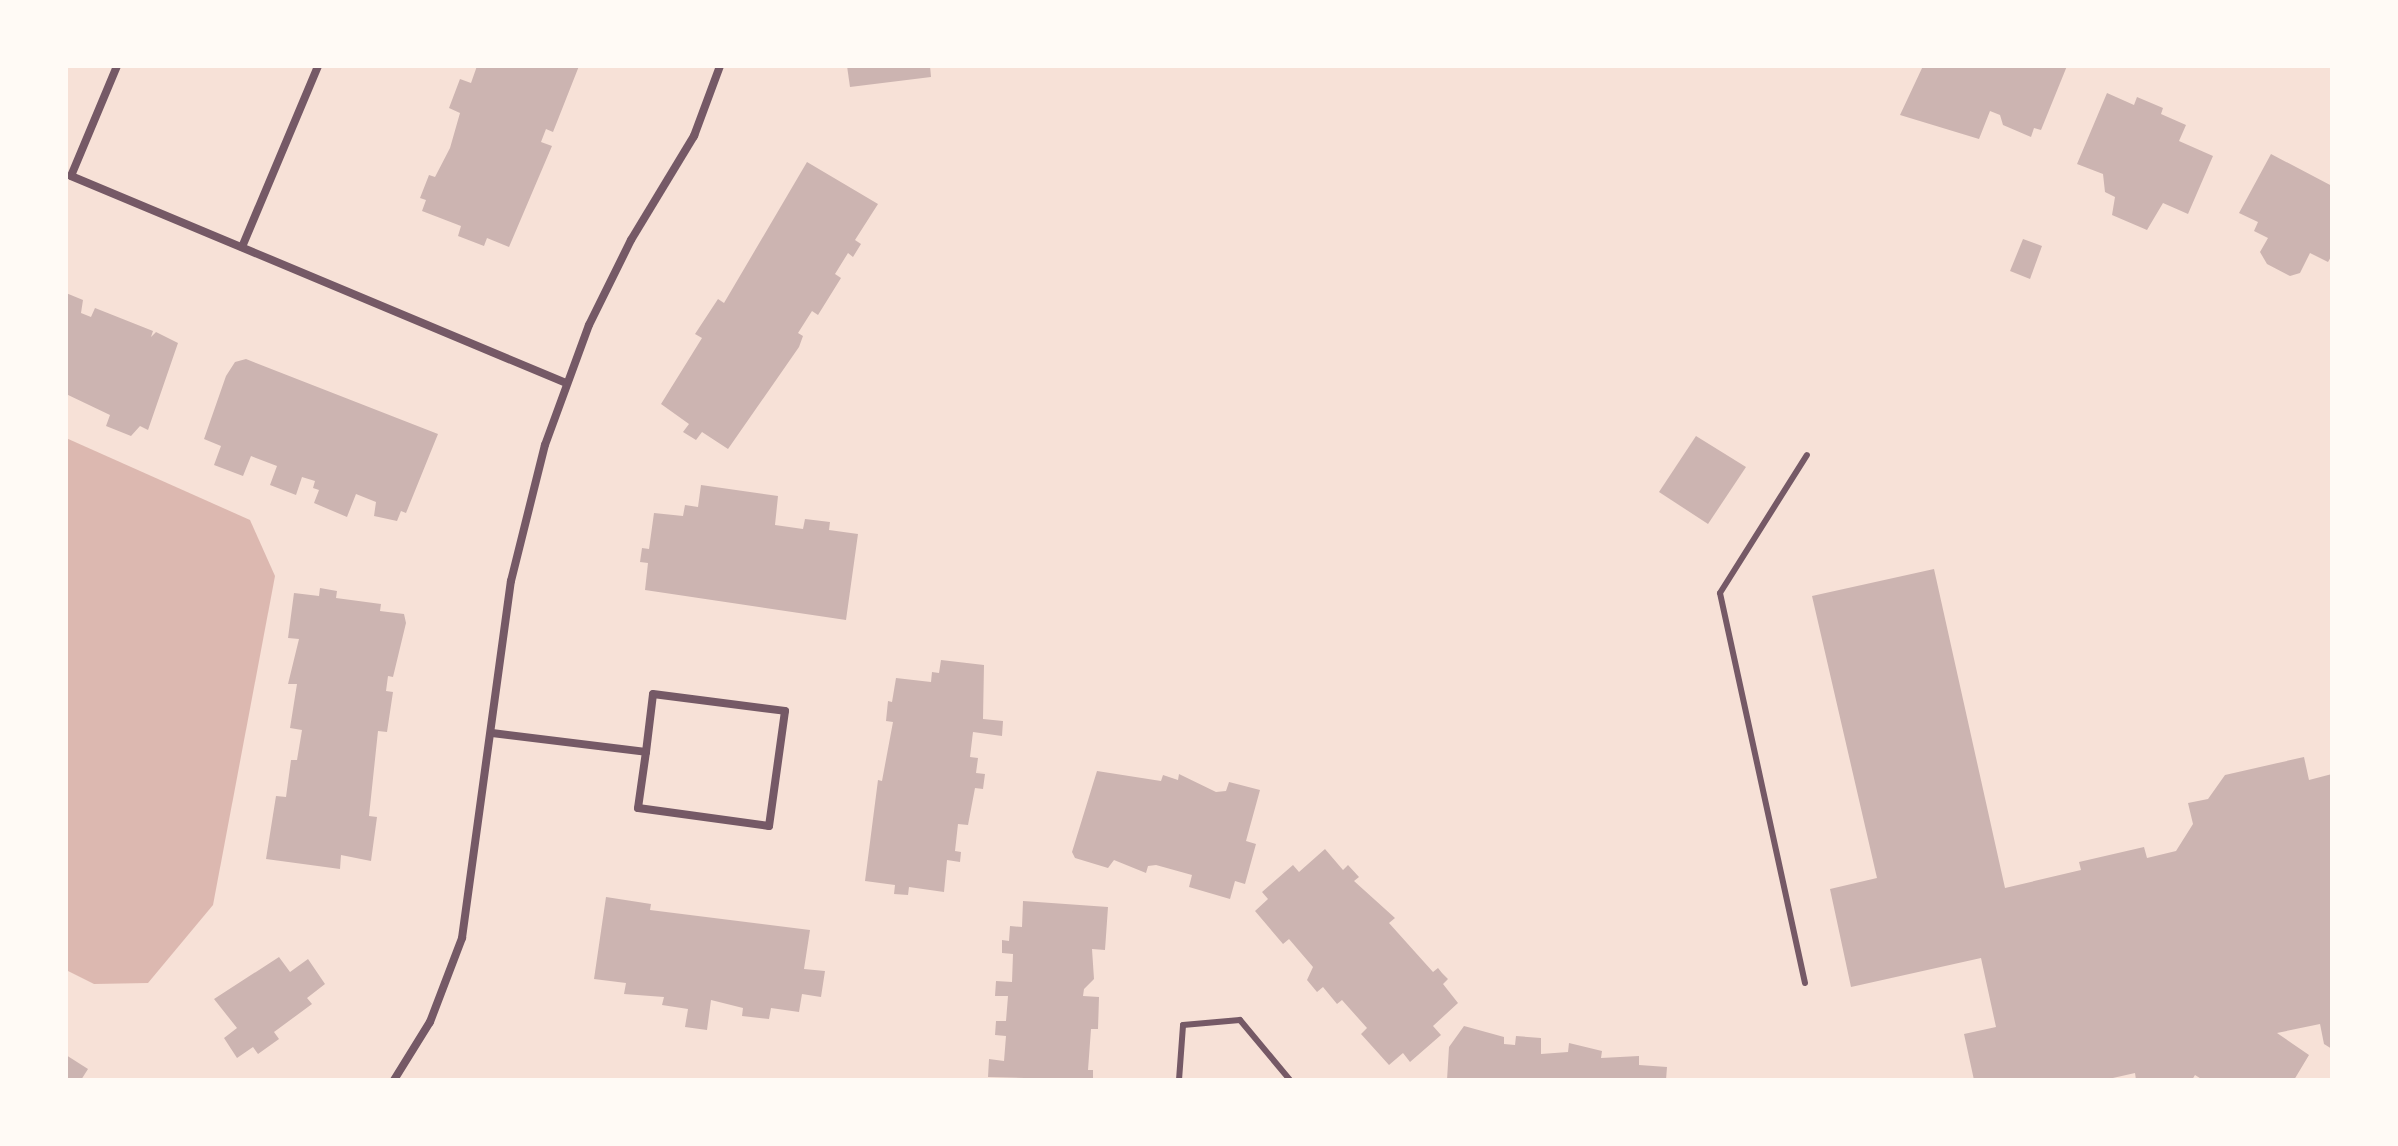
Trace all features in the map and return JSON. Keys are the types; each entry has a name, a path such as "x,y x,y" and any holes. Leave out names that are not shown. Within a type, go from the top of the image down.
{"street":[{"path":"117,66 71,176 566,383"},
{"path":"242,247 318,66"},
{"path":"394,1080 430,1022 462,938 511,581 545,445 566,383 631,240 694,136 720,66"},
{"path":"653,694 785,711 769,826 638,808 646,752 653,694"},
{"path":"492,733 646,752"}],"lane":[{"path":"1805,983 1720,593 1807,455"},
{"path":"1179,1080 1183,1025 1240,1020 1290,1080"}],"shaded area":[{"path":"66,438 250,520 275,576 213,905 148,983 94,984 66,970"}],"building":[{"path":"477,66 579,66 553,132 546,129 541,142 552,146 509,247 487,238 484,246 458,236 461,226 422,211 426,200 420,198 429,175 435,177 450,148 460,113 449,108 460,79 471,83"},
{"path":"847,66 930,66 931,77 850,87"},
{"path":"1923,66 2067,66 2041,130 2034,128 2031,137 2003,125 2000,115 1990,111 1979,139 1900,115"},
{"path":"2107,93 2134,105 2137,97 2163,108 2161,114 2186,125 2179,141 2213,156 2188,214 2163,203 2147,230 2112,215 2115,197 2105,192 2103,174 2077,164"},
{"path":"2271,154 2332,186 2332,255 2328,262 2310,253 2300,273 2290,276 2267,264 2260,252 2268,238 2254,231 2258,222 2239,213"},
{"path":"807,162 878,204 855,240 861,244 853,257 848,253 835,274 841,278 818,315 812,311 798,333 803,336 799,347 728,449 702,432 696,440 683,432 689,424 661,404 702,338 695,334 718,299 724,303"},
{"path":"2023,239 2042,246 2030,279 2010,271"},
{"path":"66,293 83,300 81,313 91,317 95,308 153,331 151,337 156,332 178,343 148,430 140,426 131,436 106,426 110,415 66,394"},
{"path":"246,359 438,434 406,513 401,511 397,521 374,516 376,502 356,494 347,517 314,503 319,490 313,488 315,481 302,477 296,495 270,485 277,466 251,456 243,476 214,465 221,446 204,439 226,376 235,362"},
{"path":"1696,436 1746,467 1708,524 1659,492"},
{"path":"701,485 778,496 775,525 803,529 805,519 830,522 829,530 858,534 846,620 645,590 648,563 640,562 642,548 649,549 654,513 683,516 685,505 698,507"},
{"path":"1934,569 2005,888 2081,870 2079,862 2144,847 2147,858 2176,851 2193,824 2188,803 2208,799 2225,775 2304,757 2309,780 2332,774 2332,1049 2324,1044 2320,1024 2277,1033 2309,1055 2294,1080 2203,1080 2195,1075 2192,1080 2136,1080 2135,1073 2104,1080 1974,1080 1964,1034 1996,1027 1981,958 1851,987 1830,889 1877,878 1812,596"},
{"path":"320,588 337,591 336,598 381,604 380,611 404,614 406,623 393,677 388,676 386,691 393,692 387,732 378,731 369,816 377,817 371,861 341,855 340,869 266,859 276,796 286,797 291,760 297,760 302,730 290,728 297,684 288,684 299,639 288,638 294,593 319,596"},
{"path":"941,660 984,665 983,719 1003,721 1002,736 973,732 970,757 978,758 976,773 985,774 983,789 975,788 968,825 958,824 955,851 961,852 960,862 947,860 944,892 909,887 908,895 894,894 895,885 865,881 878,780 882,781 893,722 886,721 888,701 892,702 896,678 931,682 932,672 939,673"},
{"path":"1097,771 1161,781 1163,775 1178,780 1179,774 1216,792 1226,791 1229,782 1260,790 1246,841 1256,844 1245,884 1235,881 1230,899 1189,887 1192,875 1156,865 1148,866 1146,873 1114,860 1108,868 1075,858 1072,852"},
{"path":"1325,849 1343,870 1348,865 1359,877 1354,881 1395,918 1389,923 1433,972 1438,968 1448,979 1443,984 1458,1003 1433,1026 1441,1035 1410,1062 1403,1053 1389,1065 1361,1034 1367,1028 1342,1000 1337,1004 1323,987 1317,992 1307,980 1313,967 1289,939 1283,944 1255,911 1268,899 1262,892 1293,865 1299,872"},
{"path":"606,897 651,904 650,910 810,930 804,969 825,971 821,997 802,994 799,1012 771,1008 769,1019 742,1016 743,1008 711,1000 707,1030 685,1027 688,1009 662,1005 664,997 624,994 626,983 594,979"},
{"path":"1023,901 1108,907 1105,950 1092,949 1094,979 1084,989 1083,996 1099,997 1098,1029 1091,1029 1088,1070 1093,1070 1093,1080 988,1077 989,1059 1004,1061 1006,1036 995,1035 996,1021 1006,1021 1008,996 995,996 996,981 1012,982 1013,954 1002,953 1002,940 1009,941 1010,926 1022,927"},
{"path":"279,957 290,972 308,959 325,984 307,998 312,1004 274,1032 279,1039 258,1054 253,1047 237,1058 224,1038 237,1028 214,999"},
{"path":"1464,1026 1504,1037 1504,1044 1515,1045 1516,1036 1541,1038 1541,1054 1568,1052 1569,1043 1602,1051 1601,1058 1639,1056 1639,1065 1667,1067 1666,1080 1447,1080 1449,1047"},
{"path":"66,1055 88,1069 81,1080 66,1080"}]}
